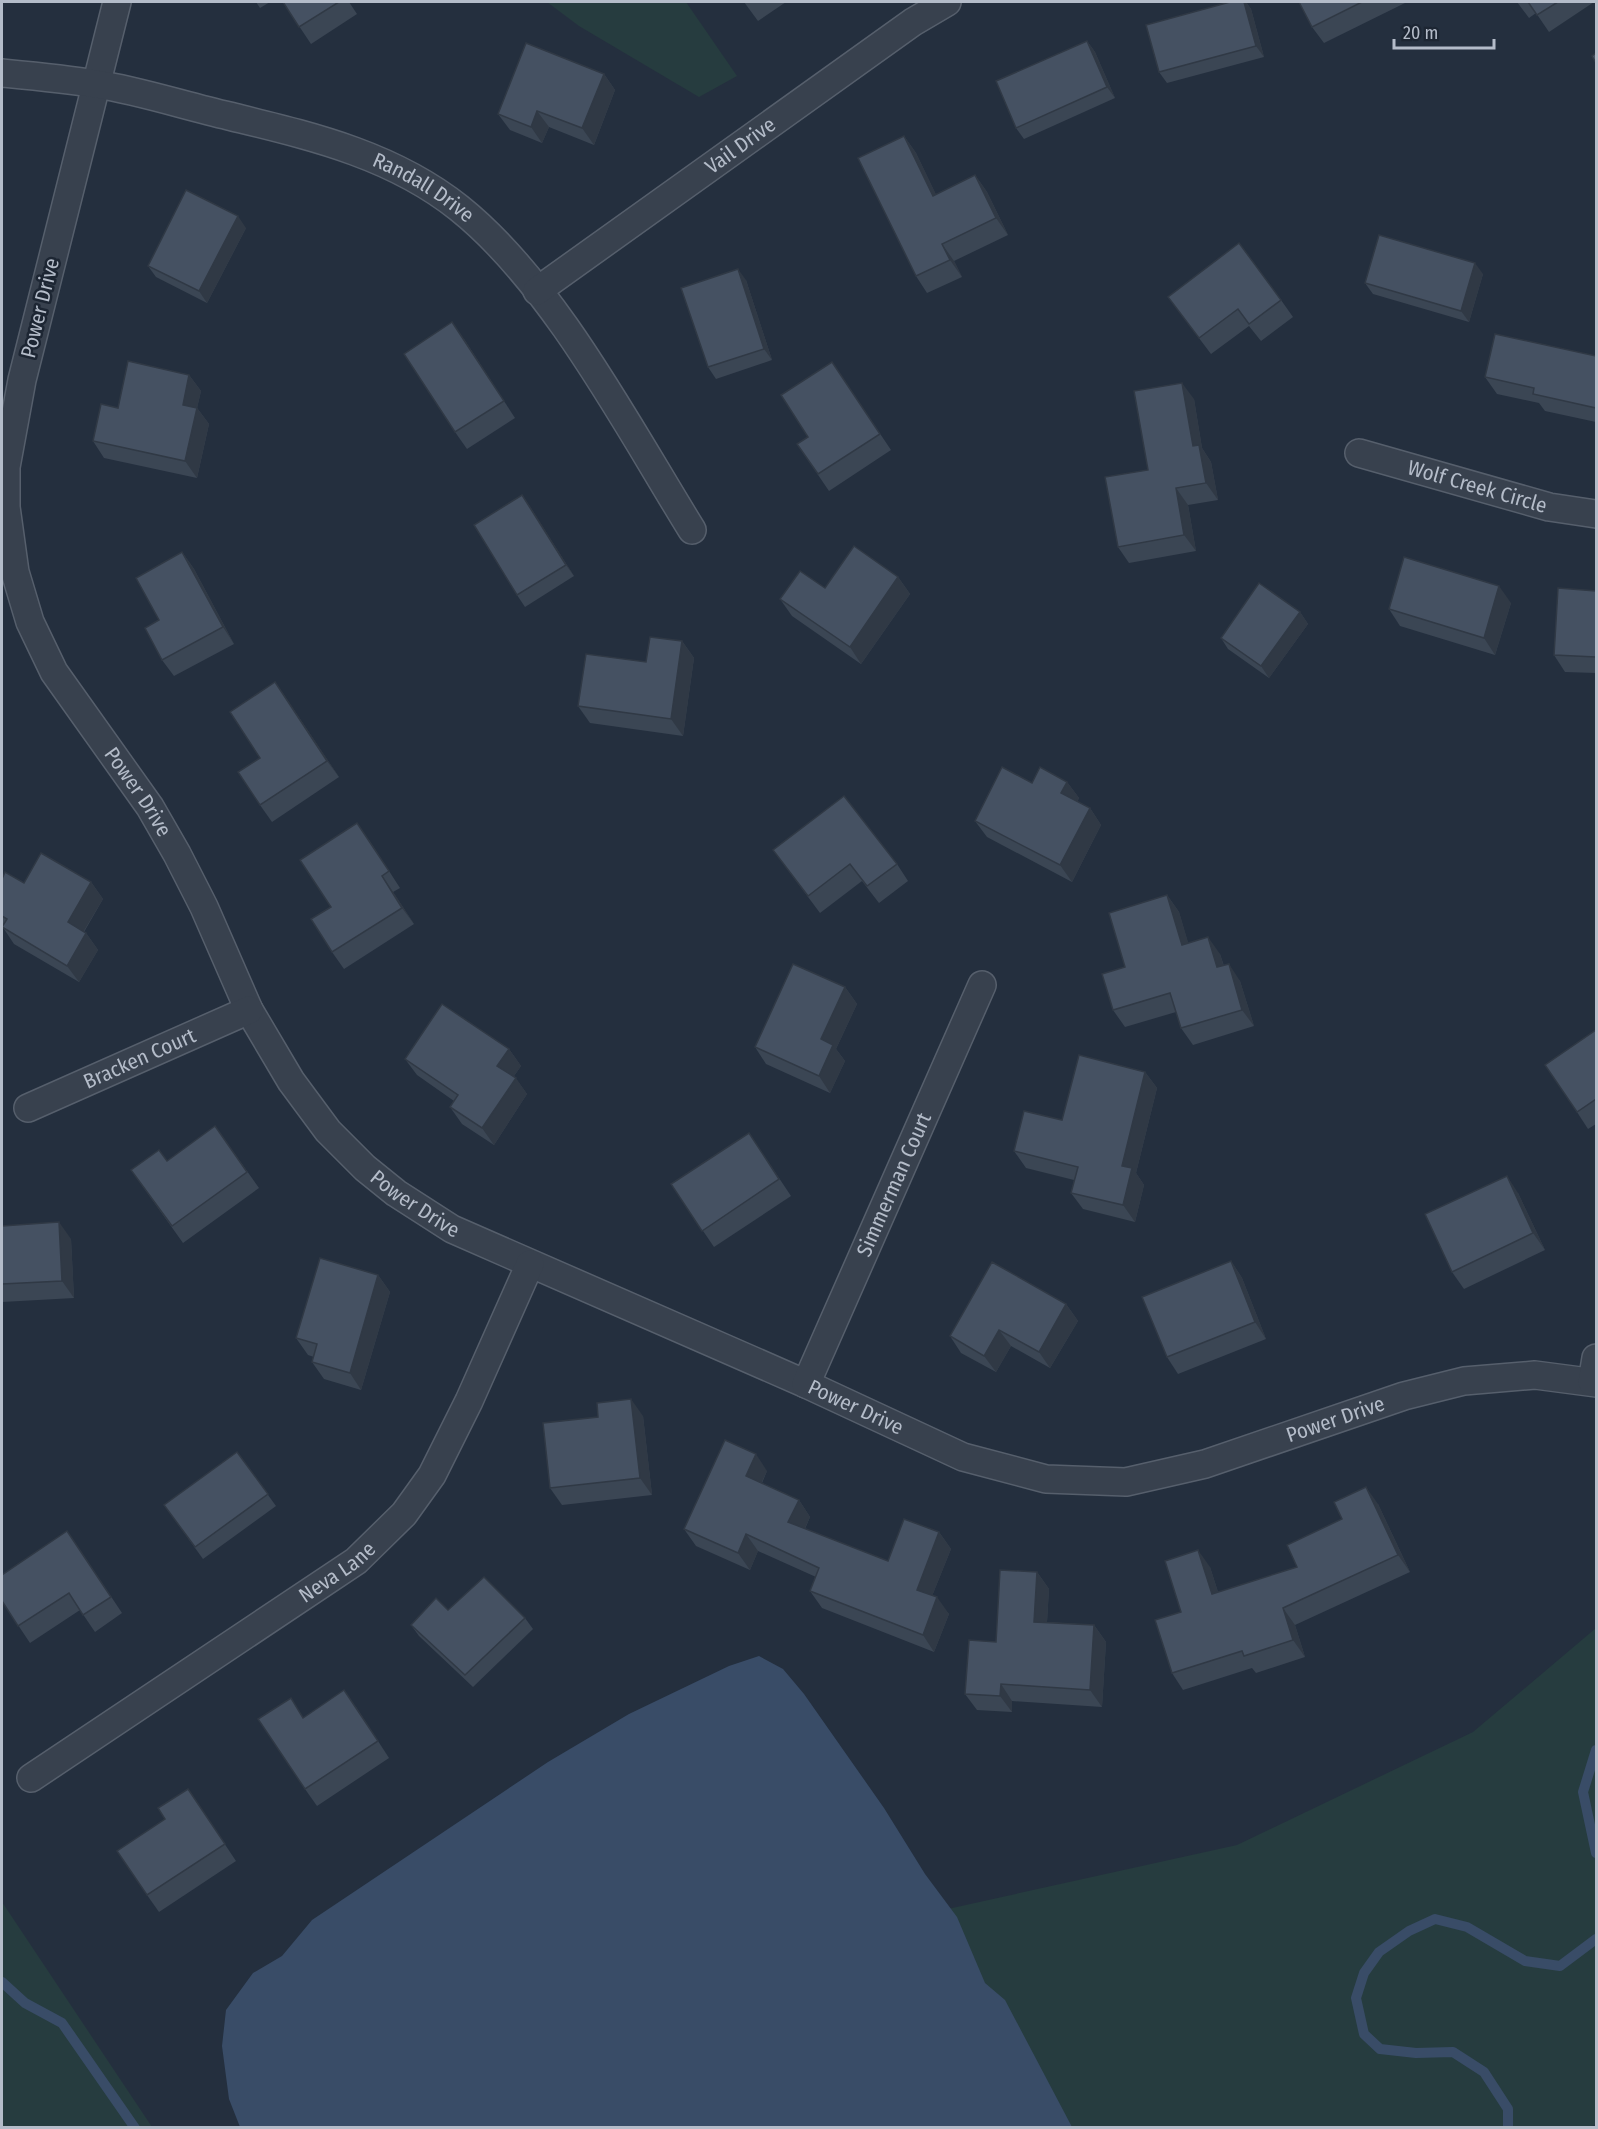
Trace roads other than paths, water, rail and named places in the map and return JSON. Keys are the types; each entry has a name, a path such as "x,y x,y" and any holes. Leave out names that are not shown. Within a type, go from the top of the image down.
{"street":[{"name":"Power Drive","path":"117,2 98,85 22,380 6,467 6,507 15,572 30,622 54,672 150,807 204,907 249,1010 291,1081 328,1131 365,1168 396,1193 452,1229 806,1384 963,1457 1046,1479 1126,1482 1204,1464 1404,1396 1464,1381 1535,1375 1595,1375"},
{"name":"Vail Drive","path":"537,291 913,22 947,2"},
{"name":"Randall Drive","path":"2,73 98,85 316,138 370,156 412,176 459,208 498,244 537,291 582,354 692,530"},
{"name":"Wolf Creek Circle","path":"1359,453 1549,507 1596,514"},
{"name":"Simmerman Court","path":"806,1384 982,985"},
{"name":"Bracken Court","path":"28,1108 249,1010"},
{"name":"Neva Lane","path":"31,1778 356,1561 404,1514 432,1475 479,1379 530,1264"}],"water":[{"path":"759,1656 783,1669 804,1694 884,1808 925,1874 957,1917 985,1983 1005,2000 1072,2127 240,2127 229,2099 222,2046 226,2010 253,1973 282,1956 312,1920 548,1762 629,1714 729,1666"}],"waterway":[{"path":"1596,1750 1583,1792 1596,1853"},
{"path":"1508,2128 1508,2109 1484,2072 1453,2052 1416,2053 1380,2049 1364,2034 1356,1998 1364,1973 1379,1952 1409,1931 1435,1919 1467,1927 1525,1961 1560,1966 1596,1939"},
{"path":"2,1982 25,2003 62,2023 135,2128"}]}
